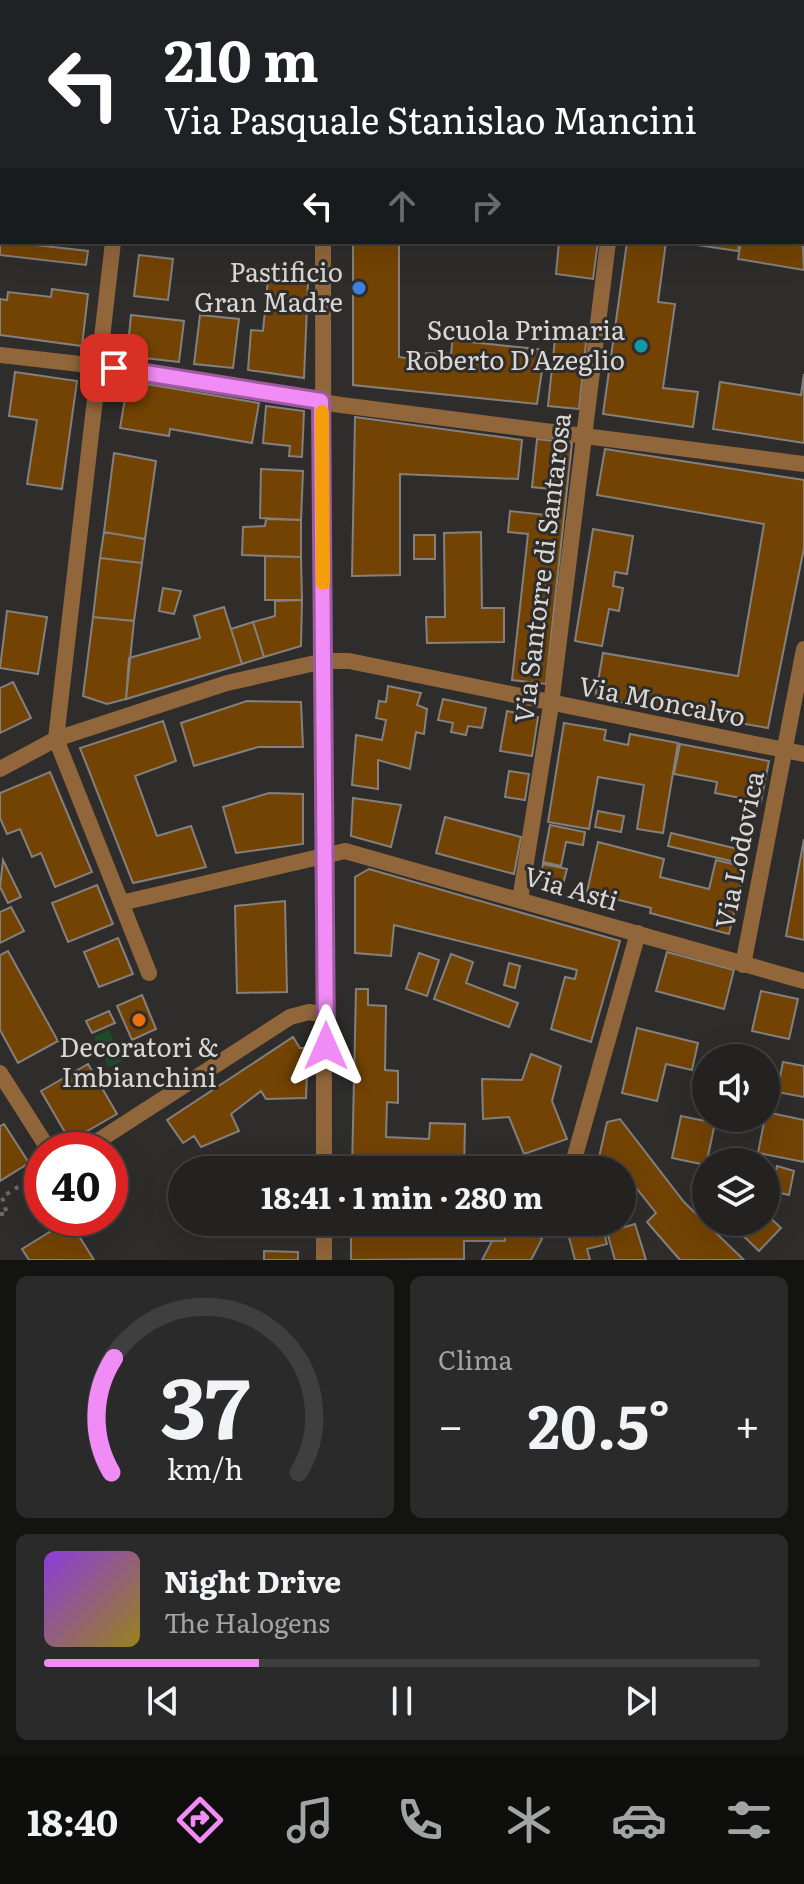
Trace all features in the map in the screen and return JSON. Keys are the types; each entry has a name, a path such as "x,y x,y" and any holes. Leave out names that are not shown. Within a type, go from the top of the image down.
{"street":[{"path":"113,244 56,739 149,973"},
{"path":"323,244 324,1156"},
{"name":"Via Santorre di Santarosa","path":"520,900 551,705 608,244"},
{"path":"0,355 98,366 321,401 804,464"},
{"name":"Via Lodovica","path":"743,965 804,649"},
{"name":"Via Moncalvo","path":"0,769 56,739 227,683 324,661 349,661 551,705 804,754"},
{"name":"Via Asti","path":"121,903 323,853 345,851 804,981"},
{"path":"575,1156 638,933"},
{"path":"112,1132 290,1017 309,1012 326,1015"},
{"path":"0,1073 38,1132"},
{"path":"324,1236 324,1260"}],"path":[{"path":"0,1214 7,1214 2,1197 24,1183"}],"green space":[{"path":"109,1030 123,1061 108,1067 94,1037"}],"building":[{"path":"0,244 88,251 86,265 0,255"},
{"path":"353,244 399,244 399,357 426,361 426,353 451,354 454,326 473,328 471,342 545,350 537,404 353,385"},
{"path":"559,244 598,244 593,279 556,274"},
{"name":"Scuola Primaria Roberto D'Azeglio","path":"627,244 666,244 658,302 675,304 663,388 698,392 693,427 603,414"},
{"path":"691,244 739,244 738,251"},
{"path":"741,244 803,244 804,270 738,259"},
{"path":"139,255 173,259 168,300 134,296"},
{"path":"268,279 308,283 304,378 248,370 251,330 263,331"},
{"path":"52,289 88,294 82,346 0,335 0,299 7,300 8,292 51,297"},
{"path":"131,315 184,321 179,362 127,356"},
{"path":"200,315 239,319 233,368 194,364"},
{"path":"555,339 586,342 579,409 548,406"},
{"path":"15,372 77,381 62,489 27,484 37,420 9,416"},
{"path":"804,374 804,443 713,429 720,382 801,395"},
{"path":"128,381 259,403 252,443 170,429 169,436 120,428"},
{"path":"266,406 304,411 302,457 289,456 290,446 263,443"},
{"path":"355,417 522,440 518,479 400,474 400,575 352,576"},
{"path":"537,439 572,443 546,684 512,680 528,534 508,532 510,511 546,515 550,489 532,487"},
{"path":"605,449 804,480 804,548 768,728 595,698 603,653 738,676 764,524 597,495"},
{"path":"114,453 156,461 145,539 104,532"},
{"path":"261,469 303,471 301,520 260,518"},
{"path":"266,519 301,520 301,557 242,555 243,527 265,526"},
{"path":"593,529 633,536 627,574 615,572 613,586 623,588 619,611 609,609 602,646 575,641"},
{"path":"104,532 145,539 142,563 100,558"},
{"path":"481,532 482,608 504,608 504,642 427,643 426,617 445,617 444,533"},
{"path":"414,535 435,535 435,559 414,559"},
{"path":"265,556 301,557 302,600 265,600"},
{"path":"100,558 142,563 134,621 93,617"},
{"path":"163,588 181,591 174,614 159,611"},
{"path":"302,600 301,646 264,657 253,622 275,616 275,601"},
{"path":"224,607 242,664 126,699 129,658 200,638 194,616"},
{"path":"7,611 47,617 38,674 0,668"},
{"path":"93,617 134,621 126,699 107,704 83,696"},
{"path":"253,622 264,657 242,664 231,629"},
{"path":"13,682 31,718 0,733 0,688"},
{"path":"388,686 421,693 417,705 427,709 424,734 416,732 410,769 378,760 378,789 352,785 356,735 382,740 386,720 376,718 379,701 386,702"},
{"path":"443,699 486,708 482,728 468,726 466,735 451,732 453,723 438,720"},
{"path":"247,701 301,702 303,747 258,747 194,766 181,723"},
{"path":"507,711 538,717 532,756 500,751"},
{"path":"163,721 176,761 135,776 157,836 191,826 206,867 133,883 80,748"},
{"path":"564,723 606,730 604,740 628,745 630,734 678,743 663,833 637,829 644,785 598,777 589,829 548,822"},
{"path":"680,744 769,761 761,802 715,793 717,782 674,774"},
{"path":"509,771 529,774 525,800 505,797"},
{"path":"50,772 92,872 55,887 41,853 32,857 20,829 7,834 0,818 0,793"},
{"path":"269,793 303,794 303,844 236,853 223,807"},
{"path":"353,798 401,805 391,847 351,836"},
{"path":"598,811 624,816 621,832 595,827"},
{"path":"445,817 521,837 514,874 436,853"},
{"path":"550,825 585,832 583,845 566,842 561,866 543,862"},
{"path":"671,833 738,849 735,862 668,846"},
{"path":"804,839 804,940 786,936"},
{"path":"598,842 664,859 660,877 709,889 716,860 745,867 729,934 650,913 651,908 587,892"},
{"path":"3,860 21,897 8,903 0,887"},
{"path":"543,864 567,869 563,884 540,879"},
{"path":"369,869 620,941 591,1042 551,1029 565,977 575,979 577,970 394,925 391,956 355,953 355,877"},
{"path":"97,885 113,924 68,942 52,903"},
{"path":"285,901 287,992 237,993 235,906"},
{"path":"11,907 24,931 0,943 0,912"},
{"path":"118,938 133,974 99,987 84,952"},
{"path":"8,951 58,1041 18,1063 0,1030 0,955"},
{"path":"667,952 734,970 724,1009 656,991"},
{"path":"419,953 439,960 427,996 406,989"},
{"path":"451,954 473,962 466,983 518,1003 509,1027 434,999"},
{"path":"509,963 520,966 515,988 504,985"},
{"path":"356,989 368,989 368,1005 386,1006 385,1070 398,1071 398,1103 387,1102 386,1137 429,1139 430,1123 465,1124 464,1156 352,1156"},
{"path":"761,991 798,999 789,1039 752,1031"},
{"path":"142,995 156,1029 132,1040 117,1006"},
{"path":"109,1011 115,1023 92,1033 86,1021"},
{"path":"637,1028 698,1043 692,1044 692,1070 666,1064 657,1101 622,1093"},
{"path":"293,1037 300,1048 308,1048 306,1098 266,1099 261,1091 231,1114 239,1131 201,1147 194,1136 183,1143 167,1120"},
{"path":"531,1054 561,1066 552,1101 567,1139 524,1154 509,1117 483,1119 482,1079 522,1080"},
{"path":"783,1062 804,1066 804,1097 780,1093"},
{"path":"88,1064 117,1114 86,1132 65,1132 41,1091"},
{"path":"780,1115 804,1120 804,1162 780,1157 780,1148 759,1148 762,1132 780,1132"},
{"path":"681,1116 692,1118 692,1132 713,1132 710,1148 692,1148 692,1162 672,1158"},
{"path":"620,1119 692,1210 692,1236 719,1236 744,1260 680,1260 647,1222 656,1213 636,1188 636,1156 599,1156 607,1122"},
{"path":"4,1124 24,1155 24,1166 0,1181 0,1126"},
{"path":"780,1167 794,1171 789,1195 780,1193"},
{"path":"636,1227 646,1260 615,1260 608,1236 636,1236"},
{"path":"43,1236 79,1236 94,1260 29,1260 22,1249"},
{"path":"351,1236 505,1236 505,1241 464,1241 464,1259 351,1260"},
{"path":"505,1236 537,1236 542,1239 531,1260 482,1260 492,1241 505,1241"},
{"path":"569,1236 605,1236 607,1244 587,1249 590,1260 575,1260"},
{"path":"743,1236 773,1236 759,1251"},
{"path":"264,1251 298,1252 298,1260 264,1260"}],"slow traffic":[{"path":"322,412 323,583"}],"place":[{"name":"Pastificio Gran Madre","path":"359,288"},
{"name":"Scuola Primaria Roberto D'Azeglio","path":"641,346"},
{"name":"Decoratori & Imbianchini","path":"139,1020"}],"route":[{"path":"114,368 321,401 326,1046"}]}
